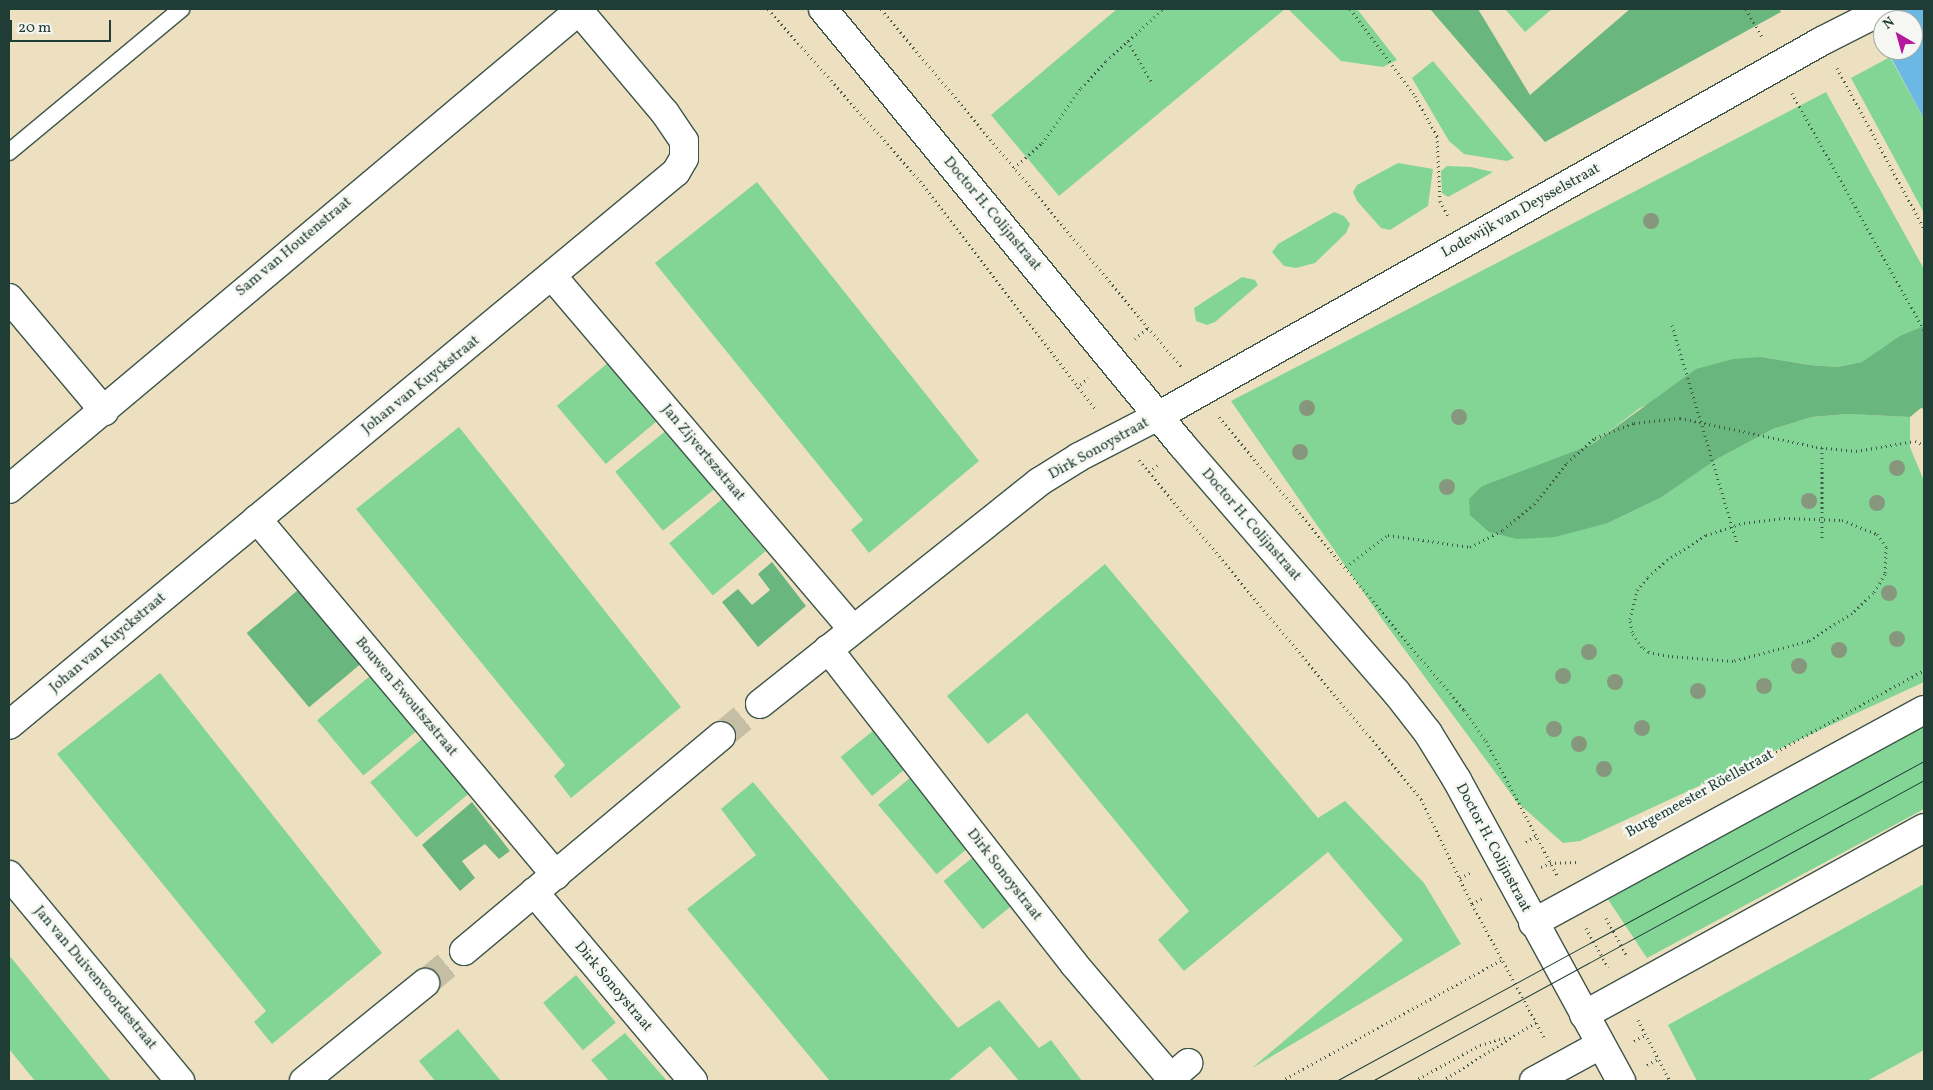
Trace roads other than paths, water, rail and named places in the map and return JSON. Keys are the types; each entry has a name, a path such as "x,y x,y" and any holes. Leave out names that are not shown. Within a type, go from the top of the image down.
{"street":[{"name":"Doctor H. Colijnstraat","path":"823,9 1158,416 1422,726 1457,780 1533,923 1621,1081"},
{"name":"Johan van Kuyckstraat","path":"9,725 553,277 676,172 684,158 684,141 665,113 580,10"},
{"name":"Sam van Houtenstraat","path":"9,489 104,411 215,313 580,10"},
{"name":"Lodewijk van Deysselstraat","path":"1158,416 1822,41 1873,16"},
{"name":"Jan Zijvertszstraat","path":"553,277 852,628"},
{"path":"9,298 104,411"},
{"name":"Dirk Sonoystraat","path":"760,704 828,650 852,628 1039,482 1158,416"},
{"name":"Bouwen Ewoutszstraat","path":"257,519 556,875"},
{"name":"Dirk Sonoystraat","path":"828,650 1074,964 1171,1078 1188,1063"},
{"path":"1533,923 1924,710"},
{"path":"464,951 721,736"},
{"path":"1584,1015 1924,828"},
{"name":"Jan van Duivenvoordestraat","path":"9,874 180,1081"},
{"name":"Dirk Sonoystraat","path":"534,892 693,1081"},
{"path":"304,1081 425,983"},
{"path":"1534,1081 1600,1045"}],"lane":[{"path":"9,152 181,9"}],"water":[{"path":"1869,9 1924,9 1924,119 1892,60 1923,60 1923,10 1873,10 1873,18"}],"tunnel":[{"path":"721,736 760,704"},
{"path":"425,983 464,951"}],"tram line":[{"path":"1336,1081 1924,761"},
{"path":"1372,1081 1924,780"}]}
